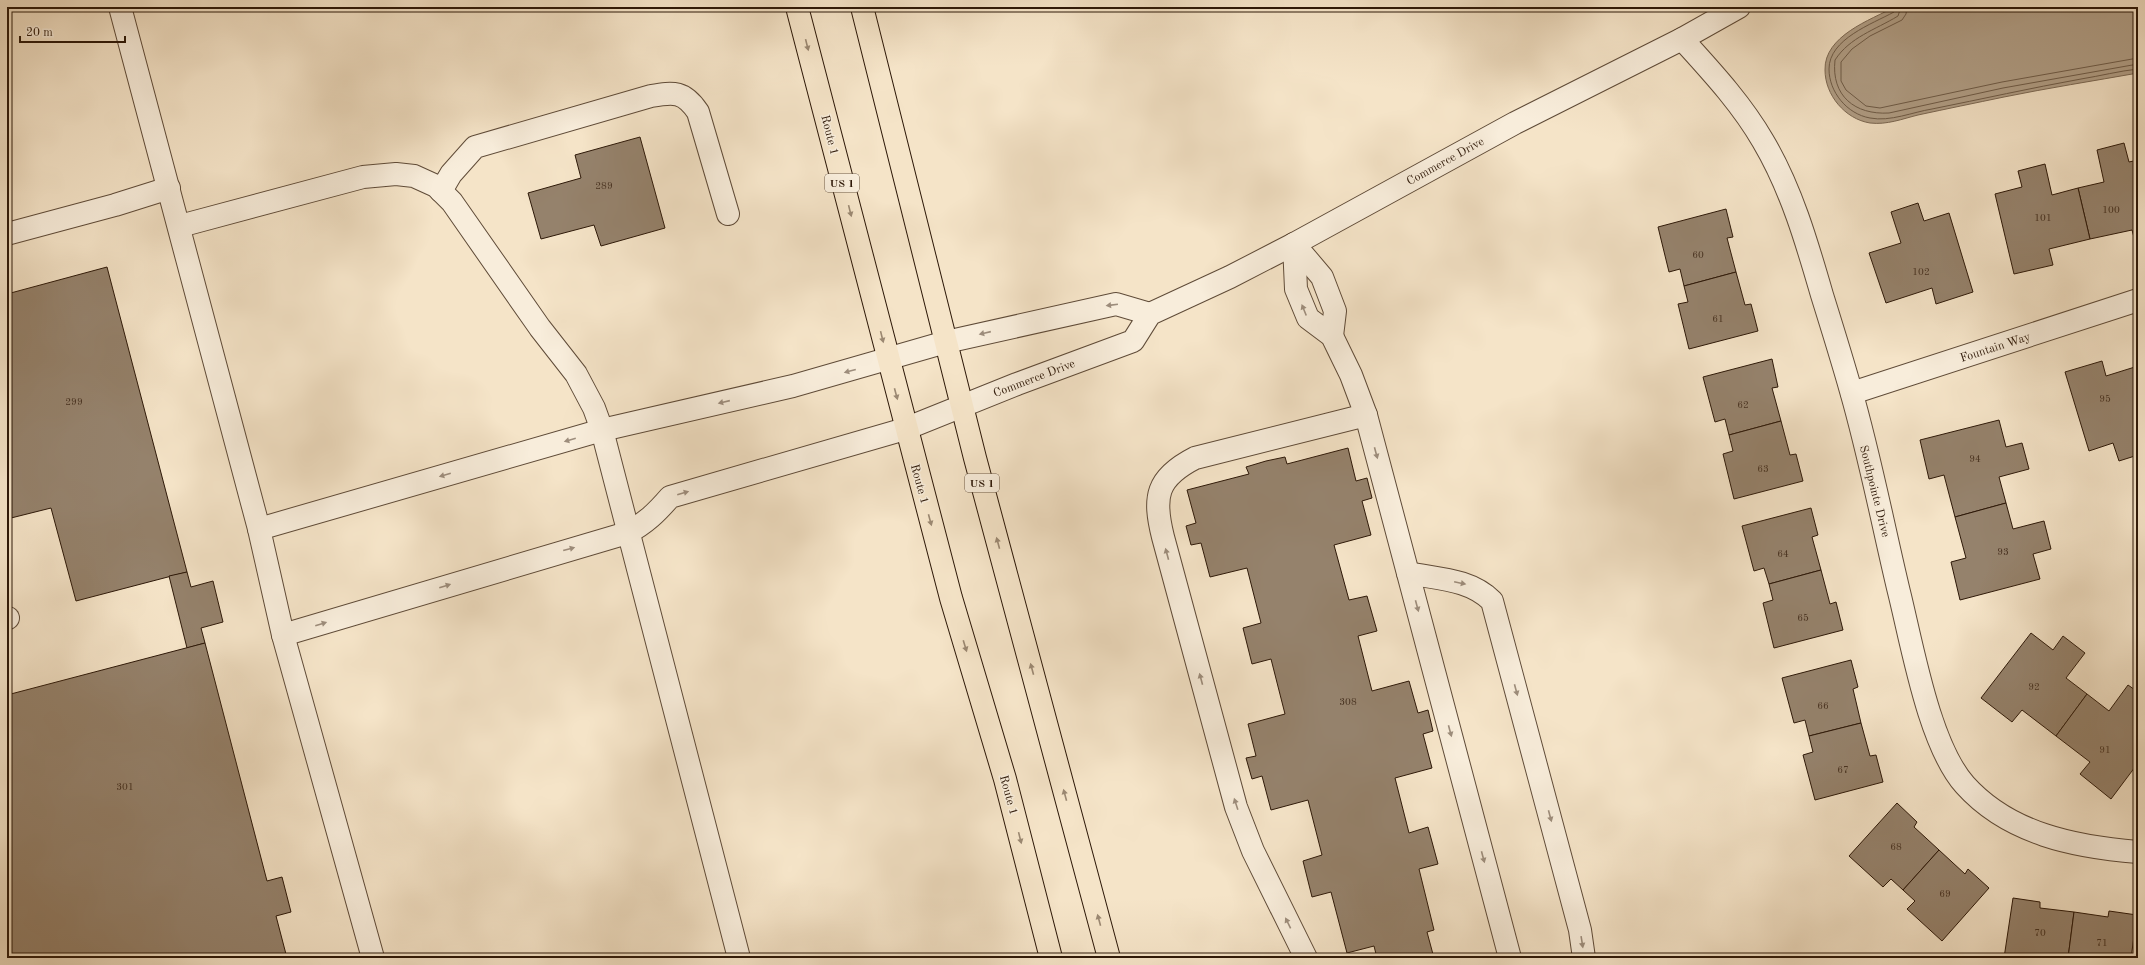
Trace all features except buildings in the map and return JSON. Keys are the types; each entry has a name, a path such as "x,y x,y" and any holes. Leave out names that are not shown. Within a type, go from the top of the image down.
{"main road":[{"name":"Route 1","path":"797,7 950,598 1005,779 1051,958"},
{"name":"US 1","path":"862,7 946,342 1109,958"}],"street":[{"path":"120,7 180,226 259,529 283,635 373,958"},
{"name":"Commerce Drive","path":"283,635 627,533 639,528 654,515 670,497 905,428 1134,341 1150,314 1230,277 1294,244 1515,122 1682,39 1739,7"},
{"name":"Southpointe Drive","path":"1682,39 1725,86 1764,141 1791,199 1852,393 1919,673 1941,746 1952,767 1963,784 1977,797 1996,812 2021,827 2047,836 2098,849 2138,852"},
{"path":"440,191 451,174 475,147 651,96 674,94 682,95 691,101 698,112 728,214"},
{"path":"180,226 363,177 396,174 414,176 436,186 452,202 540,328 576,374 594,408 602,430 627,533 739,958"},
{"path":"7,234 115,205 169,188"},
{"path":"1294,244 1322,277 1335,311 1332,336"},
{"path":"1294,244 1296,289 1308,318 1332,336 1351,375 1366,415 1510,958"},
{"name":"Fountain Way","path":"1852,393 2138,300"},
{"path":"259,529 602,430 793,386 946,342 1116,304 1150,314"},
{"path":"1306,958 1252,850 1236,807 1171,568 1157,506 1163,485 1171,472 1195,458 1366,415"},
{"path":"1408,573 1471,585 1482,591 1492,601 1580,930 1584,958"}],"water":[{"path":"1895,7 2138,7 2138,73 2021,94 1900,120 1876,123 1861,121 1852,117 1845,111 1833,97 1826,79 1825,70 1827,58 1832,48 1850,31"}]}
